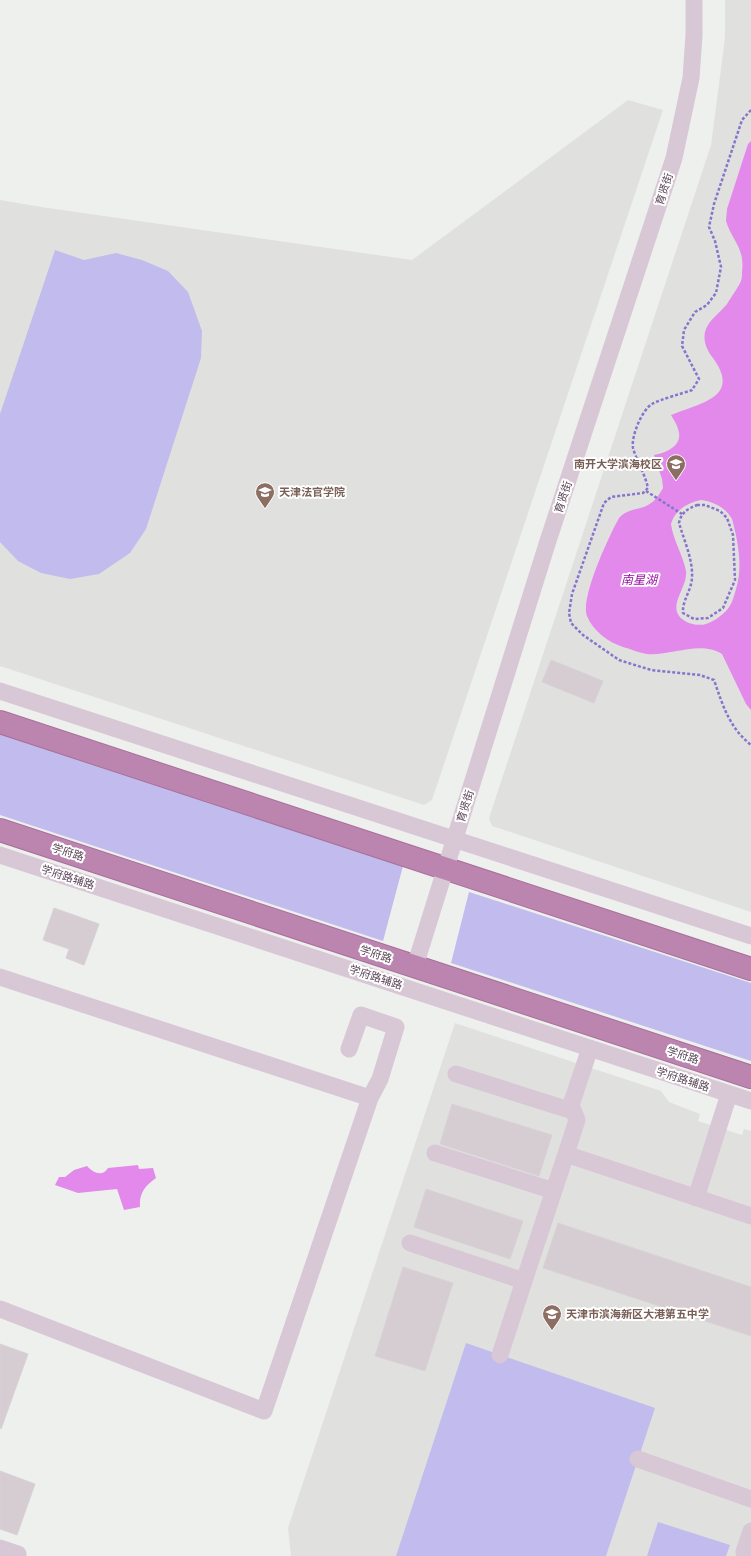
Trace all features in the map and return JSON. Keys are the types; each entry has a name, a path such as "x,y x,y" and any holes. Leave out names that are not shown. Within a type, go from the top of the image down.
{"highway":[{"path":"0,722 751,969"},
{"name":"学府路","path":"0,830 751,1077"}],"street":[{"name":"育贤街","path":"414,966 547,544 674,158 690,78 694,34 694,0"},
{"path":"0,691 751,936"},
{"name":"学府路辅路","path":"0,855 751,1101"},
{"path":"0,977 370,1098"},
{"path":"0,1309 264,1411 370,1098 380,1079 396,1027 361,1015 349,1049"},
{"path":"500,1355 577,1120 572,1105 590,1048"},
{"path":"456,1074 566,1109 572,1105"},
{"path":"696,1198 729,1094"},
{"path":"435,1153 554,1191"},
{"path":"566,1154 751,1216"},
{"path":"410,1243 524,1281"},
{"path":"638,1460 751,1499"},
{"path":"744,1552 751,1531"},
{"path":"0,1548 18,1554 17,1556"}],"path":[{"path":"647,492 648,488 646,478 638,463 633,446 636,424 651,405 692,390 698,379 682,346 684,330 695,312 707,305 716,293 721,267 715,241 709,227 714,204 742,120 751,110"},
{"path":"647,492 681,514"},
{"path":"647,492 644,494 611,497 604,503 572,594 569,613 572,623 583,635 619,660 652,670 700,674 714,680 726,715 740,736 751,745"},
{"path":"705,505 720,511 727,518 733,535 735,580 723,608 708,618 694,619 684,613 684,603 692,578 691,564 678,523 681,514 691,508 705,505"}],"shaded area":[{"name":"南开大学滨海校区","path":"725,0 751,0 751,912 492,826 489,818 711,145 725,38"},
{"name":"天津法官学院","path":"628,100 663,110 432,800 424,805 0,666 0,200 412,260"},
{"path":"55,250 84,260 116,253 142,260 168,271 188,292 202,331 201,358 146,529 130,553 99,574 70,579 41,573 18,561 0,542 0,414"},
{"path":"0,733 403,866 383,941 0,815"},
{"path":"469,892 751,983 751,1061 451,963"},
{"name":"天津市滨海新区大港第五中学","path":"455,1023 661,1091 669,1102 700,1114 698,1121 742,1135 744,1129 751,1131 751,1556 291,1556 288,1528"},
{"path":"466,1343 655,1408 606,1556 396,1556"},
{"path":"658,1522 730,1545 726,1556 647,1556"}],"water":[{"name":"南星湖","path":"751,141 751,710 746,704 722,654 704,648 695,648 647,654 623,647 607,639 597,631 587,616 586,607 591,582 619,518 627,512 651,503 663,488 662,479 654,455 669,450 679,440 676,423 671,415 713,397 720,390 723,382 721,371 707,349 705,343 705,332 714,317 727,304 741,280 742,256 726,219 727,209 748,144","holes":["696,501 706,501 723,508 732,519 738,545 739,572 734,595 728,609 711,622 698,625 681,619 677,612 677,602 685,581 686,571 671,524 675,515 686,505"]},
{"path":"138,1165 139,1169 153,1168 156,1178 144,1190 140,1207 124,1210 117,1189 78,1193 55,1185 59,1177 65,1177 74,1170 87,1166 92,1171 101,1173 106,1171 108,1168"}],"building":[{"path":"551,660 603,681 594,703 542,682"},
{"path":"54,908 99,924 84,965 66,958 69,949 43,940"},
{"path":"452,1104 552,1135 539,1176 440,1144"},
{"path":"426,1189 523,1221 510,1259 414,1227"},
{"path":"558,1223 751,1287 751,1336 543,1268"},
{"path":"403,1267 453,1283 425,1371 375,1356"},
{"path":"0,1344 28,1354 1,1429 0,1428"},
{"path":"0,1471 35,1484 17,1535 0,1529"}],"place":[{"name":"南开大学滨海校区","path":"676,481"},
{"name":"天津法官学院","path":"265,509"},
{"name":"天津市滨海新区大港第五中学","path":"552,1331"}]}
